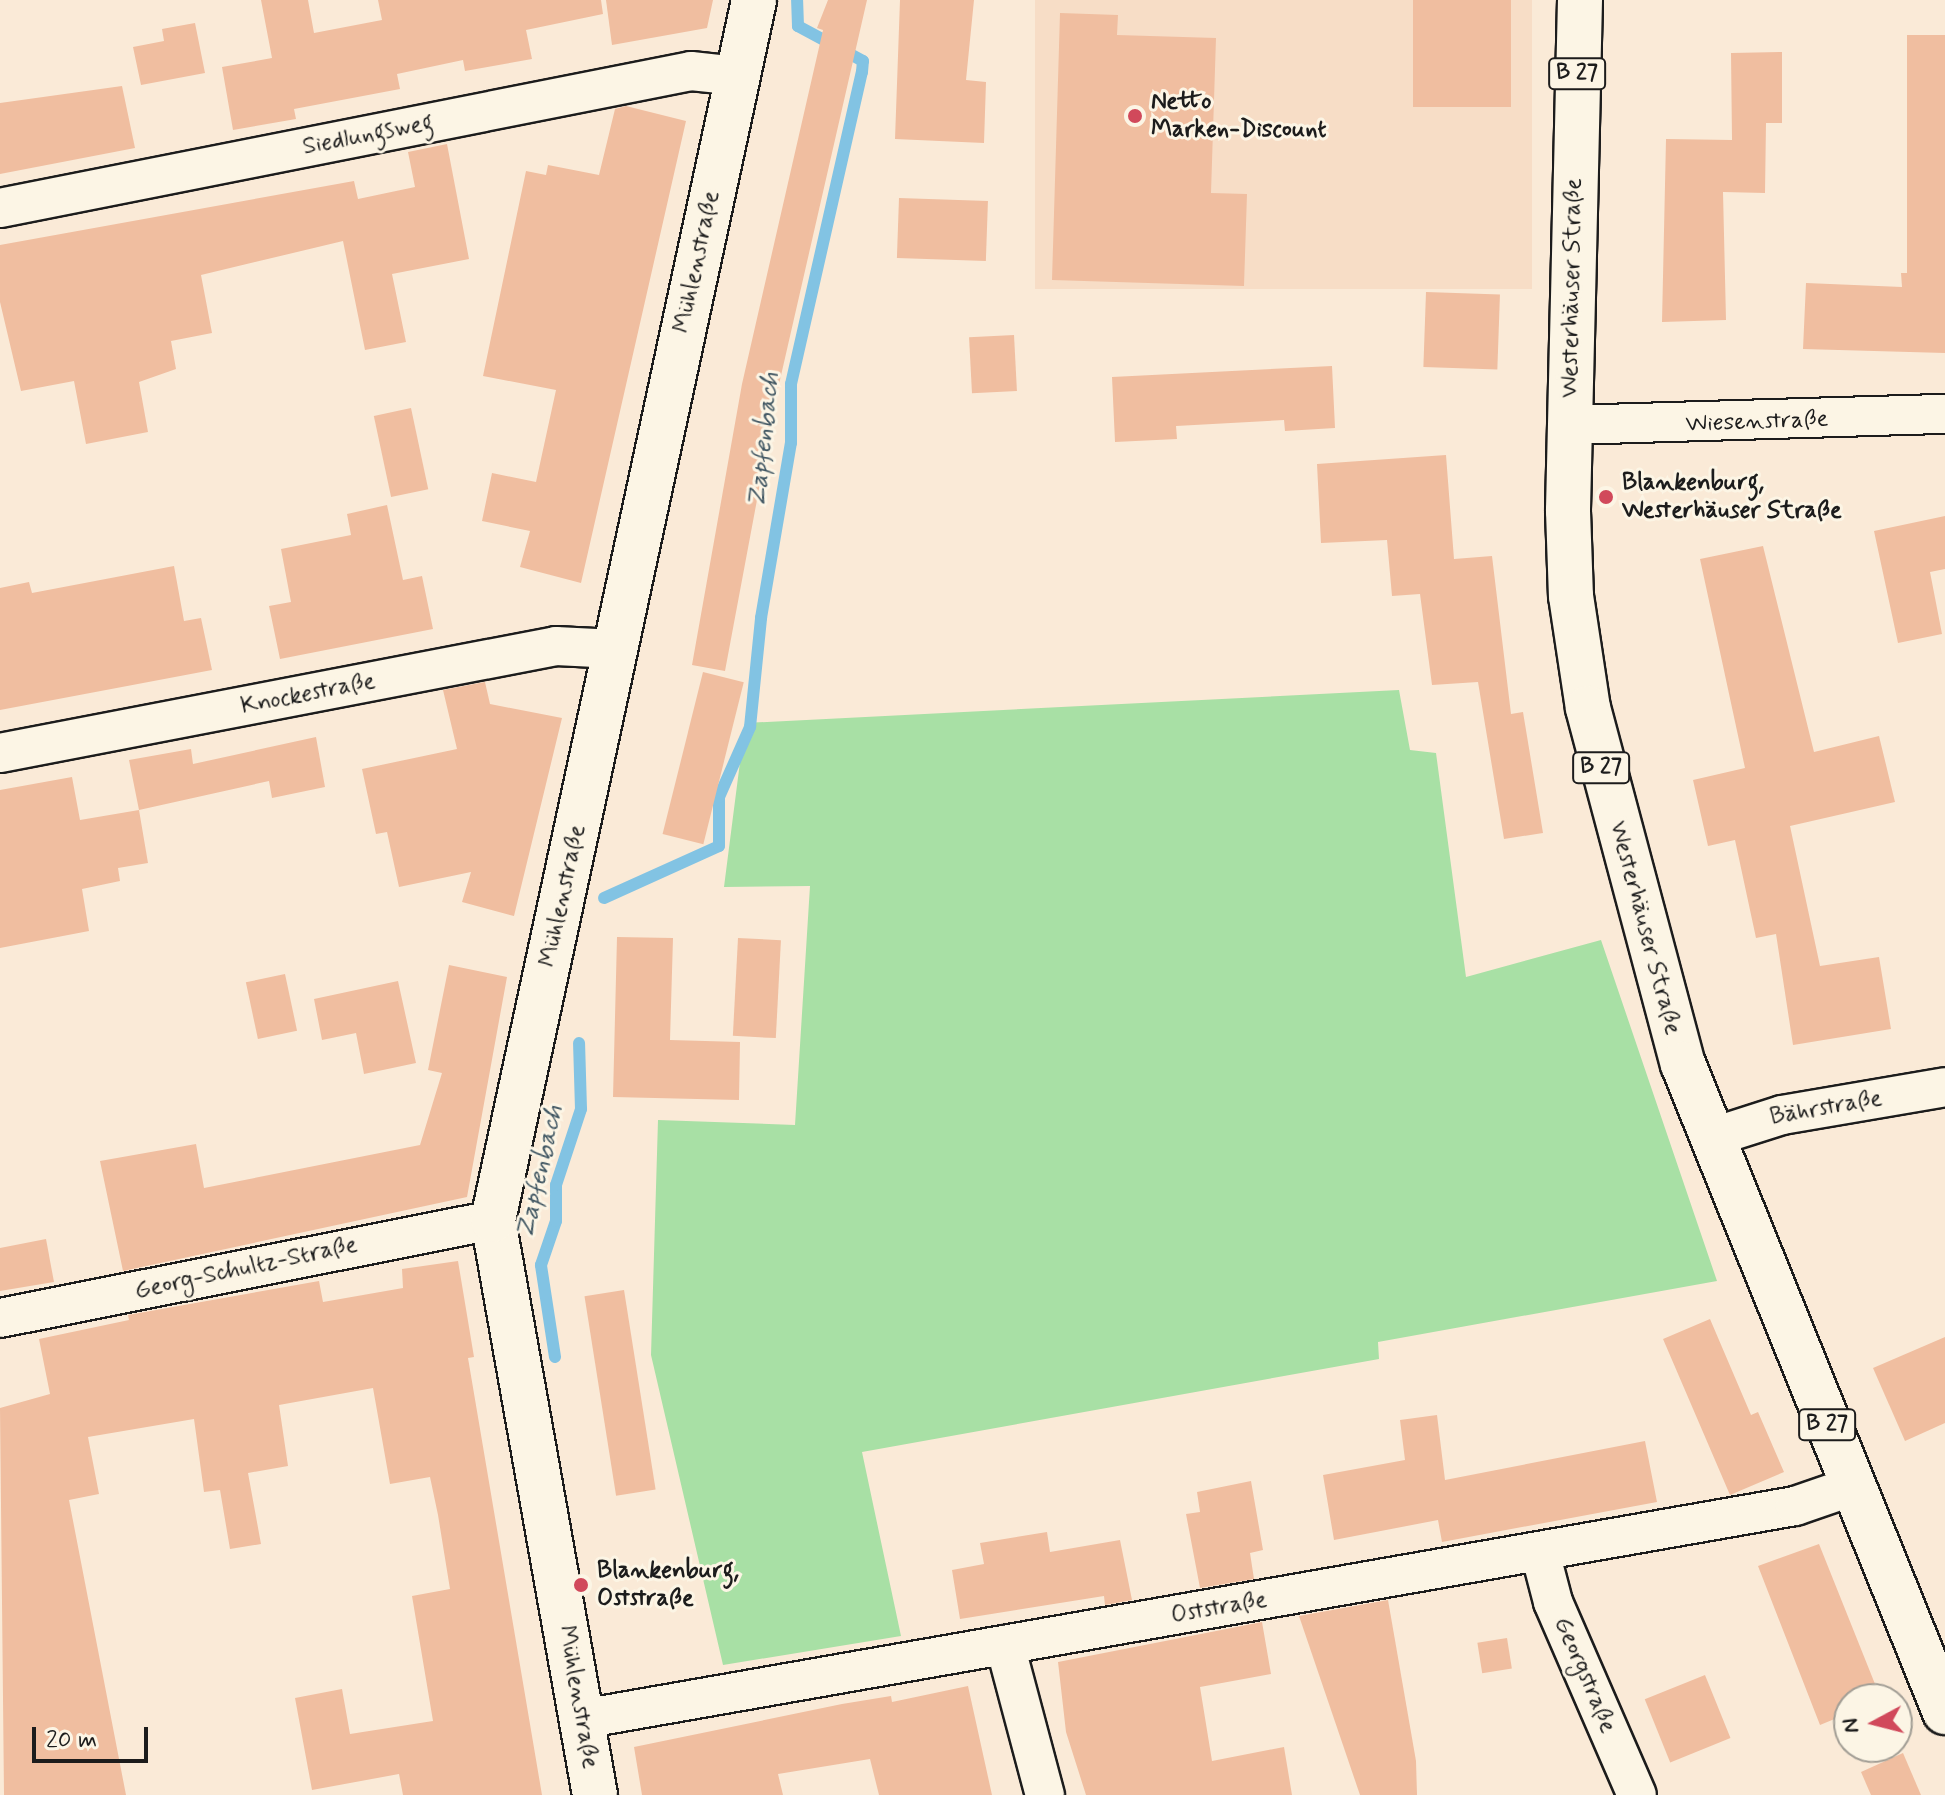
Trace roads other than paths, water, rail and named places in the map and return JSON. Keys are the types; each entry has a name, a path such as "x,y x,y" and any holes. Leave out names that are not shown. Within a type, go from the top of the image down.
{"street":[{"name":"Mühlenstraße","path":"595,1795 493,1220 754,0"},
{"name":"Westerhäuser Straße","path":"1580,0 1569,425 1571,596 1588,708 1650,956 1710,1138 1945,1712"},
{"name":"Siedlungsweg","path":"0,208 691,71 737,76"},
{"name":"Wiesenstraße","path":"1569,425 1945,414"},
{"name":"Knockestraße","path":"0,753 556,646 616,649"},
{"name":"Bährstraße","path":"1710,1138 1782,1115 1945,1087"},
{"name":"Georg-Schultz-Straße","path":"0,1318 493,1220"},
{"name":"Oststraße","path":"582,1719 1795,1506 1853,1486"},
{"name":"Georgstraße","path":"1540,1552 1553,1602 1637,1795"},
{"path":"1005,1645 1045,1795"}],"waterway":[{"name":"Zapfenbach","path":"604,898 719,846 719,797 750,727 761,618 791,443 791,384 863,61 798,26 797,0"},
{"name":"Zapfenbach","path":"555,1357 541,1265 556,1221 556,1185 581,1109 579,1043"}],"place":[{"name":"Netto Marken-Discount","path":"1135,116"},
{"name":"Blankenburg, Westerhäuser Straße","path":"1606,497"},
{"name":"Blankenburg, Oststraße","path":"581,1585"}]}
